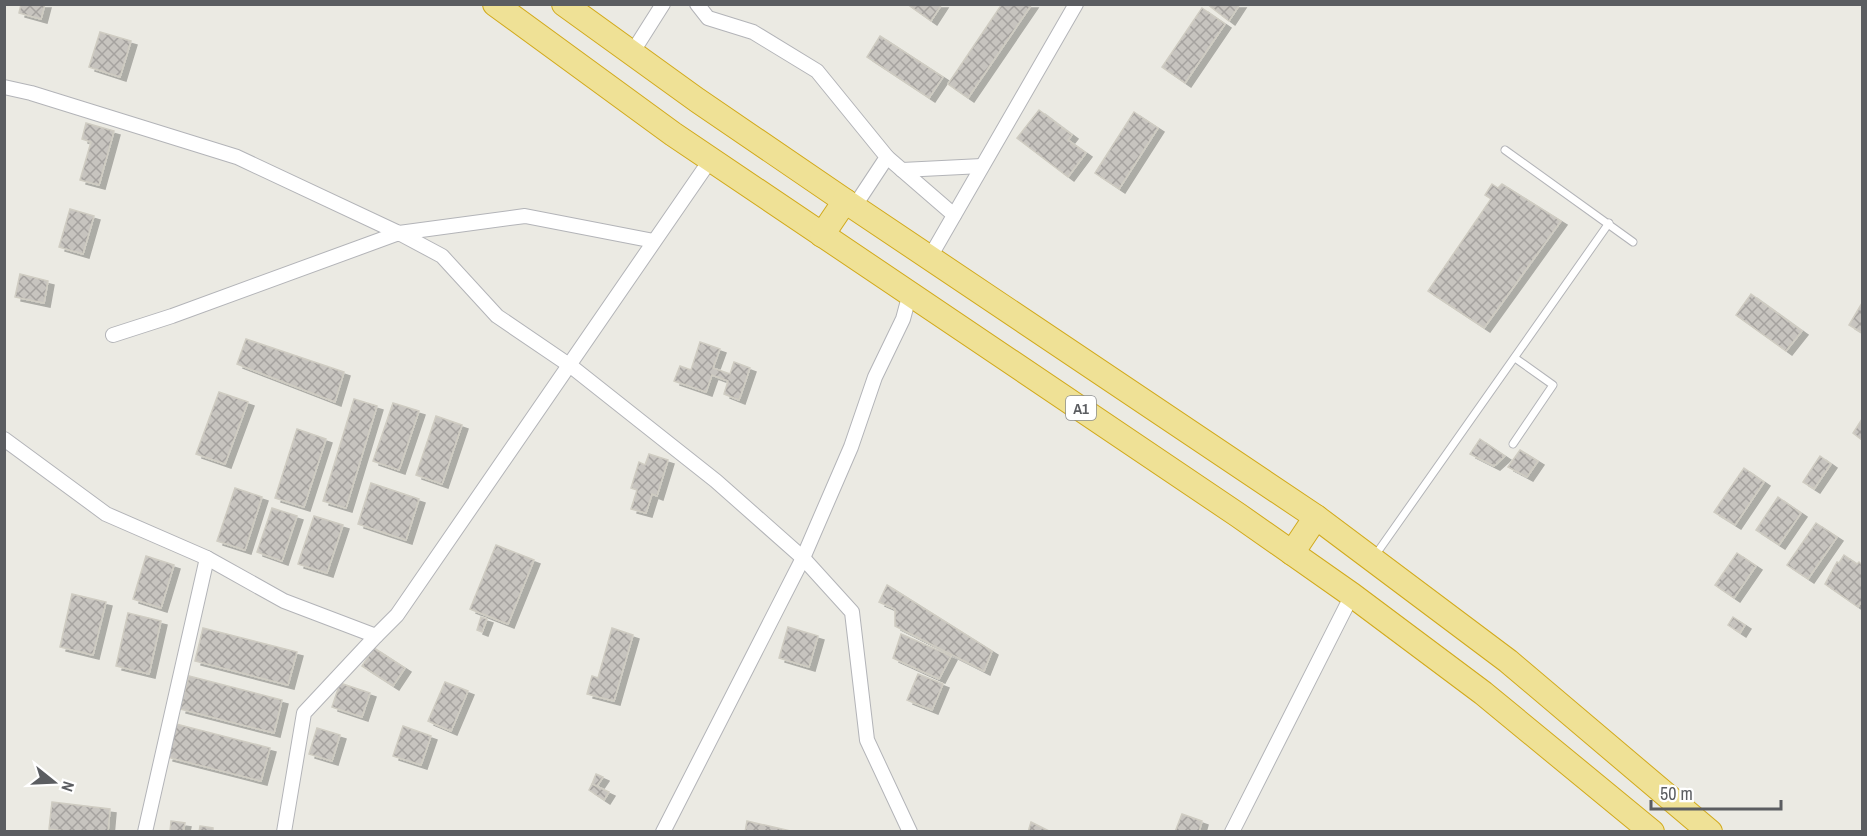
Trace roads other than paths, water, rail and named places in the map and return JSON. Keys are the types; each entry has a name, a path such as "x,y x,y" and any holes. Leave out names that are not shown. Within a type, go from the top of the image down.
{"highway":[{"name":"A1","path":"495,4 711,159 1352,595 1483,693 1652,831"},
{"name":"A1","path":"564,4 849,204 1317,517 1508,661 1710,831"},
{"path":"822,235 849,204"},
{"path":"1292,553 1317,517"}],"street":[{"path":"632,53 663,4"},
{"path":"697,4 708,18 753,32 817,71 887,157 954,215"},
{"path":"930,257 1076,4"},
{"path":"4,87 32,93 237,157 399,233 442,256 497,316 568,365 716,481 803,558 852,612 867,740 910,831"},
{"path":"849,204 887,157"},
{"path":"284,831 304,713 397,615 711,159"},
{"path":"902,170 982,166"},
{"path":"113,335 172,316 399,233 525,216 654,241"},
{"path":"663,831 803,558 851,447 875,377 903,320 910,293"},
{"path":"4,439 106,514 207,558 284,602 376,636"},
{"path":"145,831 207,558"},
{"path":"1232,831 1352,595"}],"lane":[{"path":"1505,150 1610,223 1633,242"},
{"path":"1373,560 1610,223"},
{"path":"1513,444 1553,385 1515,358"}]}
